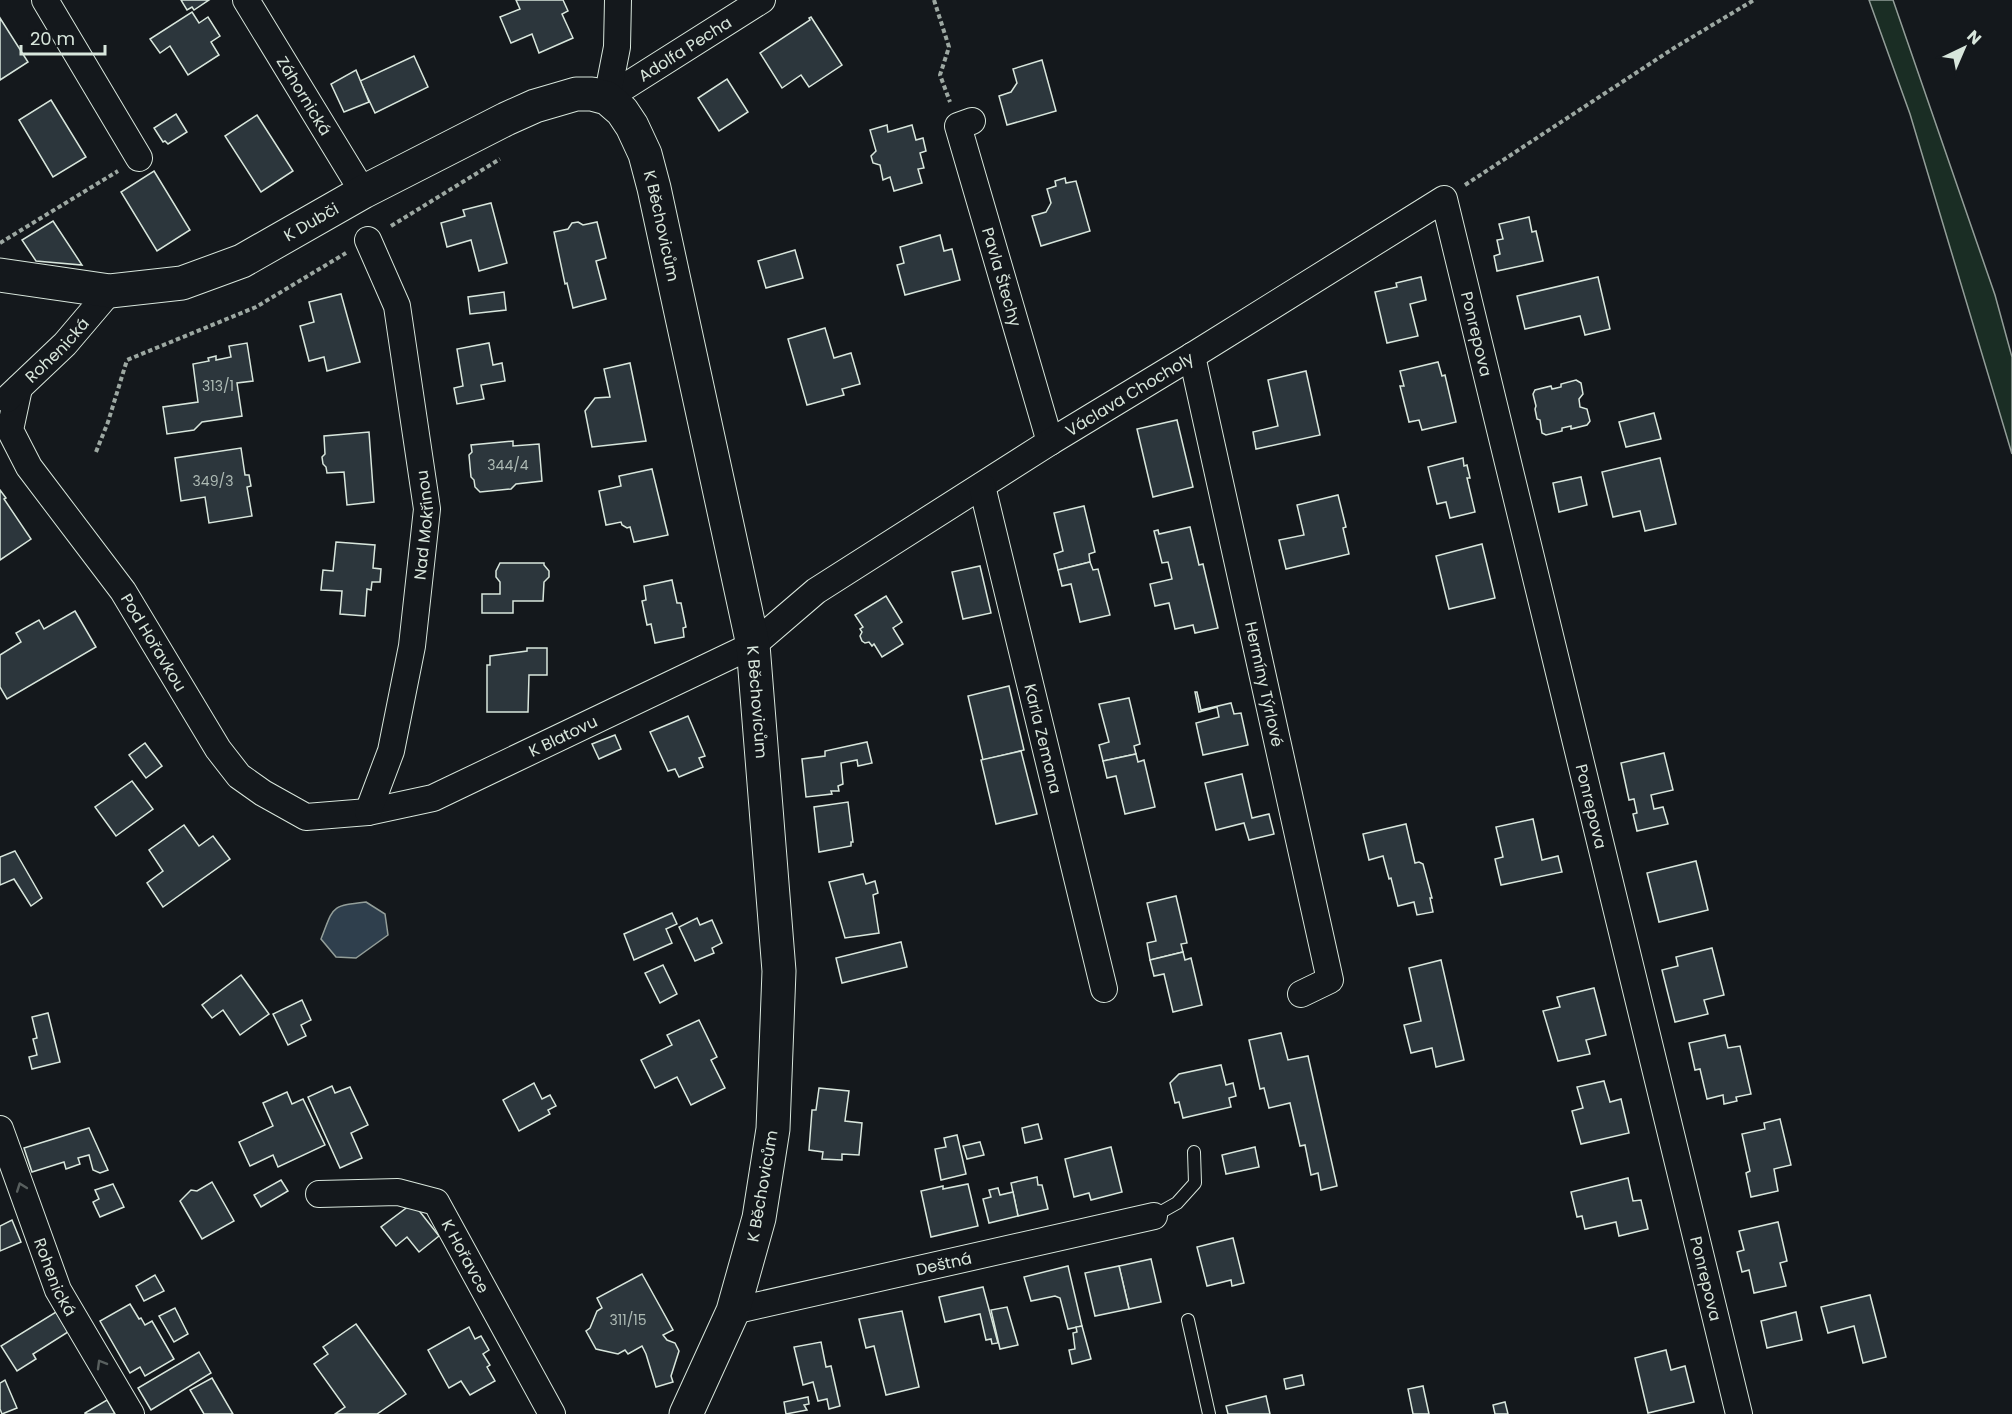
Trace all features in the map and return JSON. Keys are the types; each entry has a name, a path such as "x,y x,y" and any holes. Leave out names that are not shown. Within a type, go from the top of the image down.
{"street":[{"path":"45,0 139,159"},
{"name":"Záhornická","path":"246,0 363,192"},
{"path":"606,98 617,47 618,0"},
{"name":"Adolfa Pecha","path":"606,98 762,0"},
{"name":"K Dubči","path":"0,274 110,291 182,283 242,261 363,192 535,106 576,94 592,94 606,98"},
{"name":"K Běchovicům","path":"606,98 622,111 645,154 753,645 778,983 773,1129 759,1218 733,1311 686,1414"},
{"name":"Pavla Štechy","path":"965,123 1050,442"},
{"name":"Václava Chocholy","path":"816,591 1050,442 1444,199"},
{"name":"Ponrepova","path":"1444,199 1739,1414"},
{"name":"Nad Mokřinou","path":"368,240 397,306 427,509 412,646 391,751 368,812"},
{"name":"Rohenická","path":"0,405 65,344 110,291"},
{"name":"Hermíny Týrlové","path":"1192,356 1330,980 1301,994"},
{"name":"Pod Hořavkou","path":"19,388 10,430 30,467 123,591 218,749 239,776 263,793 306,817 368,812"},
{"name":"Karla Zemana","path":"982,486 1104,990"},
{"name":"K Blatovu","path":"368,812 433,798 753,645 816,591"},
{"name":"Rohenická","path":"0,1129 58,1290 131,1414"},
{"name":"K Hořavce","path":"319,1194 398,1192 436,1202 552,1414"},
{"name":"Deštná","path":"733,1311 1154,1216"}],"lane":[{"path":"1154,1216 1178,1203 1195,1183 1194,1152"},
{"path":"1188,1320 1209,1414"}],"path":[{"path":"934,0 949,47 940,75 965,123"},
{"path":"1444,199 1674,48 1754,0"},
{"path":"0,243 139,159"}],"green space":[{"path":"1869,0 1893,0 1995,295 2012,357 2012,454 1910,114"}],"water":[{"path":"366,902 385,914 388,935 356,958 336,957 321,939 331,914 339,907"}],"building":[{"path":"181,0 209,0 194,10 192,7 187,10"},
{"path":"516,0 563,0 568,11 562,14 573,38 539,53 532,34 511,43 500,17 520,9"},
{"path":"192,12 199,23 208,17 220,36 211,42 219,55 188,75 170,46 160,53 150,39"},
{"path":"811,17 842,65 809,87 801,75 782,88 760,53 810,20"},
{"path":"0,18 28,62 0,80"},
{"path":"414,56 428,87 375,113 360,81"},
{"path":"1042,60 1056,111 1007,125 999,96 1011,92 1017,83 1013,69"},
{"path":"356,70 369,102 344,112 331,84"},
{"path":"727,79 748,112 719,131 698,98"},
{"path":"51,100 86,157 53,177 19,120"},
{"path":"176,114 187,132 168,144 163,142 154,128"},
{"path":"257,115 293,171 261,192 225,136"},
{"path":"887,125 888,132 912,125 916,140 923,138 926,151 920,153 924,168 918,169 922,183 894,191 890,177 883,180 880,165 873,163 871,156 876,151 870,130"},
{"path":"154,171 190,230 157,251 121,192"},
{"path":"1065,178 1066,183 1076,181 1090,231 1041,246 1032,216 1046,212 1051,203 1047,189 1056,186 1055,181"},
{"path":"491,203 507,263 479,271 471,240 447,247 441,223 465,216 463,210"},
{"path":"1529,217 1532,232 1536,231 1543,261 1497,271 1494,256 1500,254 1497,240 1503,239 1499,224"},
{"path":"53,221 82,265 36,261 22,240"},
{"path":"578,222 583,225 597,222 606,258 596,261 606,299 573,308 567,283 565,284 554,232 568,229 572,223"},
{"path":"940,235 944,251 952,249 960,280 905,295 897,265 904,263 900,247"},
{"path":"795,250 803,278 766,288 758,261"},
{"path":"1421,277 1426,300 1410,304 1418,336 1387,343 1375,292 1397,287 1396,283"},
{"path":"1598,277 1610,329 1585,335 1580,316 1525,329 1517,296"},
{"path":"504,292 506,310 470,314 468,297"},
{"path":"341,294 360,362 327,371 324,357 309,361 300,326 314,322 309,302"},
{"path":"825,328 834,358 851,353 860,384 842,389 844,395 807,405 788,339"},
{"path":"247,343 253,381 237,383 242,416 202,422 194,430 167,434 163,407 198,402 193,364 209,361 208,358 216,356 216,360 231,357 229,346"},
{"path":"489,343 493,365 502,363 505,381 481,385 484,399 457,404 454,388 463,386 457,349"},
{"path":"1438,362 1442,376 1445,375 1456,422 1422,430 1419,420 1409,422 1400,386 1404,386 1400,371"},
{"path":"630,363 646,441 592,447 585,411 595,398 610,397 604,369"},
{"path":"1306,371 1320,435 1256,449 1253,432 1278,426 1268,380"},
{"path":"1576,380 1581,383 1583,394 1579,399 1580,407 1587,409 1590,421 1587,425 1571,429 1571,426 1546,435 1542,433 1535,409 1533,394 1535,390 1551,386 1552,389 1561,387 1561,384"},
{"path":"1654,413 1661,439 1626,447 1619,422"},
{"path":"1177,420 1193,487 1153,497 1137,429"},
{"path":"369,432 374,502 347,505 344,472 327,473 323,464 324,436"},
{"path":"513,441 513,446 539,444 542,481 516,484 511,489 480,492 471,477 469,455 472,452 471,445"},
{"path":"241,448 245,475 249,475 251,486 247,487 252,516 209,523 205,497 181,501 175,458"},
{"path":"1463,458 1470,478 1467,478 1475,512 1450,518 1446,502 1437,504 1428,467"},
{"path":"1660,458 1676,524 1645,531 1640,511 1613,517 1602,472"},
{"path":"652,469 668,535 634,542 630,527 627,528 621,522 606,525 599,491 621,486 619,476"},
{"path":"1581,477 1587,505 1559,512 1553,483"},
{"path":"0,490 31,539 0,560"},
{"path":"1338,495 1346,527 1343,528 1349,554 1286,569 1279,540 1304,535 1297,505"},
{"path":"1084,506 1095,552 1089,554 1090,562 1058,570 1054,554 1063,551 1054,513"},
{"path":"1190,527 1199,565 1203,564 1218,628 1195,633 1193,625 1175,629 1169,603 1155,606 1150,584 1172,579 1168,562 1162,563 1154,531 1158,530 1159,534"},
{"path":"336,542 375,545 373,568 381,569 380,582 372,582 371,590 367,589 365,616 340,614 342,591 321,590 323,570 333,571"},
{"path":"1482,544 1495,598 1449,609 1436,556"},
{"path":"1090,562 1093,570 1098,569 1110,615 1080,622 1071,584 1062,586 1058,570"},
{"path":"500,563 544,563 549,571 549,577 544,582 543,601 513,601 513,613 482,613 482,594 500,594 500,582 496,577 496,571"},
{"path":"980,566 991,613 963,619 952,572"},
{"path":"672,580 677,603 681,603 686,627 683,628 684,637 655,643 651,624 647,625 642,601 646,600 644,586"},
{"path":"886,596 902,622 893,628 903,644 882,657 874,644 872,646 869,642 862,641 860,629 863,627 855,615"},
{"path":"75,611 96,647 7,699 0,687 0,655 21,642 16,633 39,620 44,629"},
{"path":"527,648 547,648 547,675 529,675 528,712 487,712 487,665 490,665 490,656 527,651"},
{"path":"1009,686 1024,750 983,760 968,696"},
{"path":"1195,692 1197,692 1201,710 1231,703 1234,714 1241,713 1248,745 1203,755 1196,723 1219,717 1217,707 1199,712"},
{"path":"1129,698 1140,744 1134,746 1136,754 1103,761 1099,745 1109,742 1099,704"},
{"path":"688,716 705,756 699,758 703,767 679,777 675,769 668,771 650,732"},
{"path":"615,735 621,749 599,759 592,744"},
{"path":"867,742 872,763 858,766 857,760 841,763 843,784 838,786 839,791 806,797 802,759 825,756 825,751"},
{"path":"145,743 162,766 146,778 129,755"},
{"path":"1021,751 1037,814 996,824 981,760"},
{"path":"1664,753 1673,790 1651,795 1654,809 1663,807 1668,824 1637,831 1633,814 1637,813 1634,799 1629,800 1621,763"},
{"path":"1136,754 1138,762 1144,760 1155,807 1125,814 1116,776 1107,778 1103,761"},
{"path":"1242,774 1252,818 1269,814 1274,834 1249,840 1244,823 1216,830 1205,783"},
{"path":"132,781 153,809 116,836 95,807"},
{"path":"848,802 853,842 851,846 819,852 814,807"},
{"path":"1533,819 1542,860 1558,856 1562,872 1501,885 1495,859 1503,857 1496,827"},
{"path":"1406,824 1415,863 1423,864 1432,898 1430,898 1433,912 1417,915 1414,902 1398,906 1383,856 1369,860 1363,834"},
{"path":"184,825 199,846 213,836 230,859 163,907 147,883 163,871 149,850"},
{"path":"15,851 42,898 31,906 14,879 0,885 0,857"},
{"path":"1696,861 1708,910 1659,922 1647,873"},
{"path":"863,874 866,884 875,881 878,893 873,895 879,933 845,938 829,882"},
{"path":"1176,896 1187,943 1181,944 1183,952 1150,960 1147,943 1156,941 1147,903"},
{"path":"672,913 677,924 666,929 672,943 634,960 624,934"},
{"path":"697,918 700,925 712,920 722,943 712,948 714,953 695,961 679,927"},
{"path":"901,942 907,967 842,983 836,958"},
{"path":"1712,948 1724,995 1704,1000 1708,1014 1675,1022 1662,970 1678,966 1676,957"},
{"path":"1183,952 1185,960 1191,958 1202,1005 1173,1012 1164,974 1154,976 1150,960"},
{"path":"1441,960 1464,1060 1436,1067 1432,1048 1411,1053 1404,1025 1421,1021 1409,968"},
{"path":"663,965 677,994 660,1003 645,973"},
{"path":"241,975 269,1014 240,1035 223,1010 212,1018 202,1005"},
{"path":"1594,988 1606,1035 1586,1040 1590,1054 1558,1061 1543,1011 1560,1007 1557,997"},
{"path":"302,1000 311,1020 301,1025 306,1036 288,1045 273,1014"},
{"path":"48,1013 60,1062 32,1069 29,1057 37,1055 33,1039 37,1038 32,1017"},
{"path":"699,1020 717,1057 711,1060 725,1088 691,1105 677,1077 655,1088 641,1060 672,1045 667,1035"},
{"path":"1281,1033 1288,1060 1308,1056 1337,1186 1321,1190 1318,1173 1311,1175 1305,1145 1300,1146 1290,1103 1269,1108 1264,1088 1260,1089 1249,1040"},
{"path":"1725,1035 1728,1048 1740,1046 1751,1094 1736,1097 1737,1101 1724,1104 1723,1095 1707,1099 1700,1069 1695,1070 1689,1043"},
{"path":"1221,1065 1226,1085 1233,1083 1236,1096 1229,1098 1231,1107 1183,1118 1179,1102 1175,1103 1170,1083 1179,1074"},
{"path":"1604,1081 1610,1102 1621,1099 1629,1133 1581,1144 1572,1111 1583,1108 1577,1087"},
{"path":"534,1083 542,1099 550,1095 556,1106 548,1110 550,1114 519,1131 503,1100"},
{"path":"332,1086 335,1093 350,1087 368,1125 351,1133 362,1158 340,1168 308,1097"},
{"path":"819,1088 849,1091 845,1121 862,1123 859,1155 842,1154 842,1160 822,1159 823,1152 809,1150 812,1110 816,1110"},
{"path":"287,1092 292,1104 303,1099 325,1145 278,1167 273,1155 250,1166 239,1142 273,1126 263,1103"},
{"path":"1780,1119 1791,1165 1774,1169 1778,1191 1751,1197 1746,1173 1750,1171 1742,1134 1765,1129 1764,1123"},
{"path":"1038,1124 1042,1139 1025,1143 1022,1128"},
{"path":"89,1128 108,1170 100,1173 93,1170 89,1155 78,1158 80,1164 66,1169 64,1162 32,1172 24,1148"},
{"path":"957,1135 966,1174 941,1180 935,1149 946,1147 944,1138"},
{"path":"980,1142 984,1155 967,1159 963,1146"},
{"path":"1111,1147 1122,1192 1091,1200 1089,1193 1074,1197 1065,1159"},
{"path":"1255,1147 1259,1167 1226,1174 1222,1155"},
{"path":"1037,1177 1038,1185 1042,1185 1048,1209 1018,1216 1011,1183"},
{"path":"1628,1178 1633,1201 1641,1200 1648,1229 1619,1236 1616,1222 1585,1229 1582,1216 1577,1217 1571,1192"},
{"path":"281,1180 288,1191 261,1207 254,1195"},
{"path":"212,1182 234,1221 202,1239 180,1201 191,1190 197,1191"},
{"path":"113,1184 124,1207 100,1217 93,1202 99,1199 95,1190"},
{"path":"968,1184 978,1226 931,1237 921,1191"},
{"path":"998,1188 1000,1195 1013,1192 1018,1216 989,1223 983,1199 991,1197 989,1190"},
{"path":"413,1203 439,1236 419,1252 407,1237 396,1246 381,1227"},
{"path":"12,1220 21,1242 0,1251 0,1226"},
{"path":"1778,1222 1787,1261 1780,1263 1786,1286 1754,1293 1749,1270 1742,1272 1737,1252 1744,1250 1739,1231"},
{"path":"1233,1238 1244,1283 1232,1286 1231,1280 1207,1286 1197,1247"},
{"path":"1151,1259 1161,1302 1129,1309 1119,1266"},
{"path":"1068,1266 1082,1326 1068,1329 1060,1298 1055,1296 1031,1301 1024,1277"},
{"path":"1119,1266 1129,1309 1095,1316 1085,1273"},
{"path":"642,1274 673,1330 663,1335 667,1340 675,1343 679,1351 671,1376 673,1382 656,1387 642,1346 628,1354 625,1350 618,1354 596,1349 586,1331 590,1328 597,1311 602,1308 597,1298"},
{"path":"155,1275 164,1291 144,1301 136,1286"},
{"path":"983,1287 998,1343 992,1344 991,1339 986,1340 980,1314 945,1322 939,1297"},
{"path":"1870,1295 1886,1357 1863,1363 1854,1326 1828,1333 1821,1307"},
{"path":"130,1304 145,1325 152,1321 174,1359 145,1376 140,1367 130,1373 100,1321"},
{"path":"1007,1307 1018,1345 1000,1349 991,1310"},
{"path":"175,1308 188,1334 174,1342 159,1316"},
{"path":"902,1311 919,1387 886,1395 874,1346 866,1348 859,1319"},
{"path":"56,1312 68,1332 33,1354 36,1359 17,1371 1,1346"},
{"path":"1796,1312 1802,1340 1767,1348 1761,1321"},
{"path":"356,1324 406,1394 377,1414 335,1414 345,1407 314,1364 328,1354 323,1347"},
{"path":"1082,1326 1091,1359 1072,1364 1069,1350 1075,1349 1073,1333 1077,1332 1076,1327"},
{"path":"469,1327 475,1339 481,1336 489,1350 483,1354 490,1365 487,1367 495,1381 470,1395 461,1381 449,1388 428,1350"},
{"path":"821,1342 826,1367 831,1366 840,1406 829,1409 827,1399 818,1401 813,1382 803,1385 794,1347"},
{"path":"1666,1350 1671,1370 1685,1366 1694,1402 1648,1413 1635,1358"},
{"path":"199,1352 211,1373 151,1410 138,1388"},
{"path":"1302,1375 1304,1385 1286,1389 1284,1379"},
{"path":"212,1378 233,1414 204,1414 190,1390"},
{"path":"5,1380 17,1408 2,1414 0,1383"},
{"path":"1423,1386 1429,1414 1413,1414 1408,1389"},
{"path":"1266,1396 1270,1414 1228,1414 1226,1406"},
{"path":"808,1397 809,1404 804,1405 807,1410 786,1414 784,1402"},
{"path":"107,1400 115,1414 85,1414 85,1413"},
{"path":"1505,1402 1508,1414 1495,1414 1493,1405"}]}
